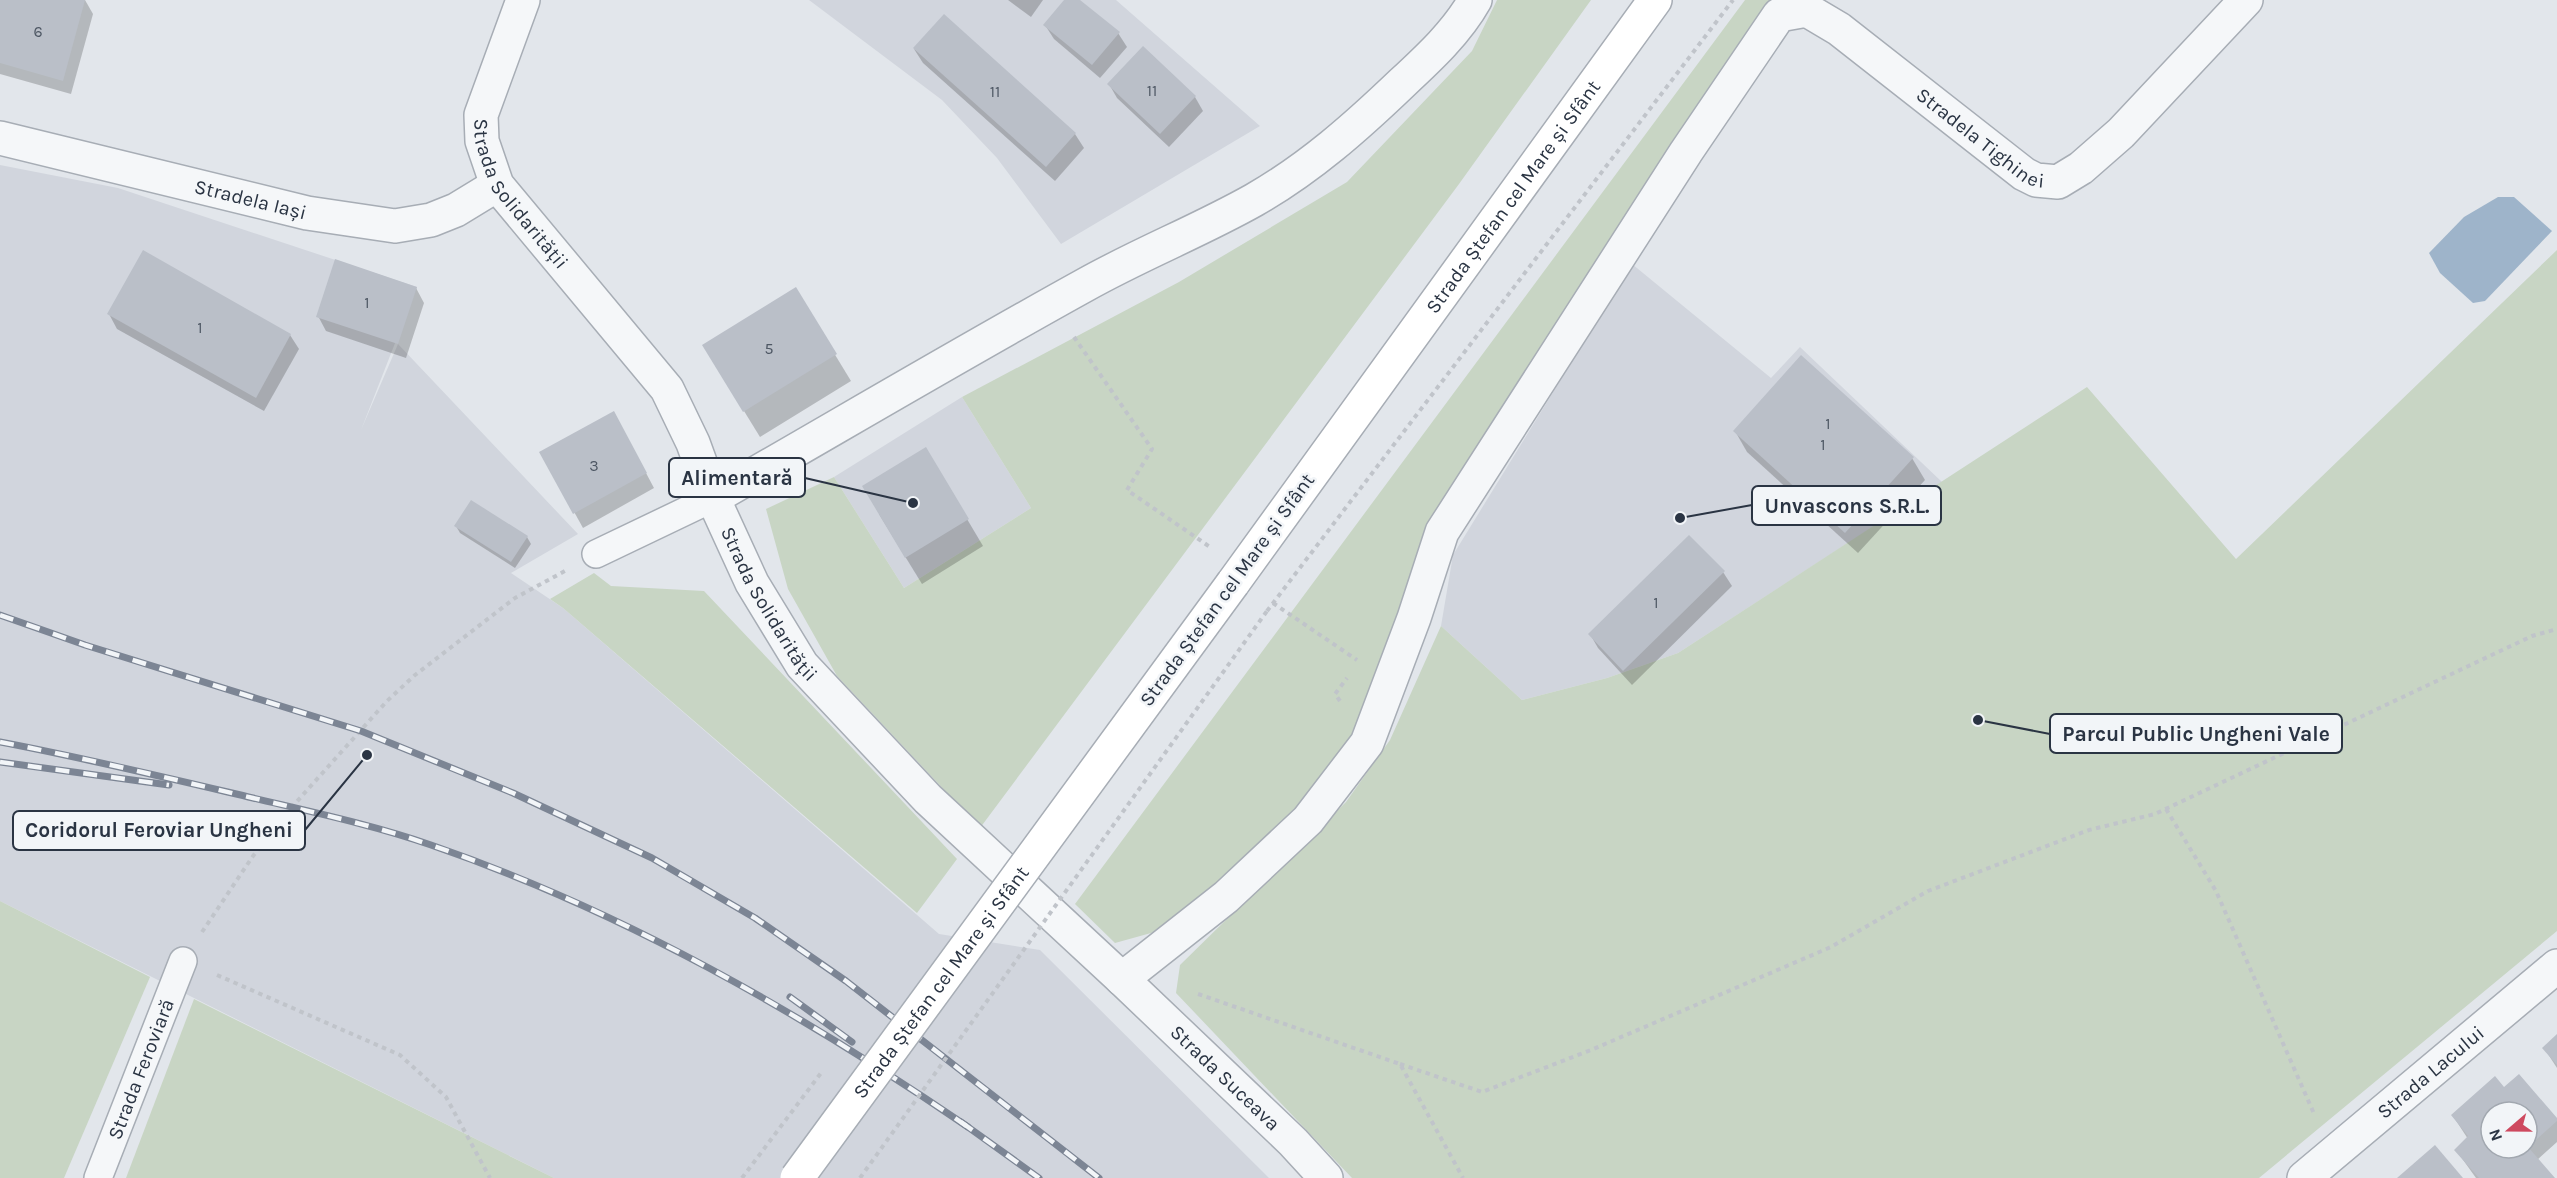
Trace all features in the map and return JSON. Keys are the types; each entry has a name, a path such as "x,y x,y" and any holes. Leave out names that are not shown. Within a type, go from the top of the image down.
{"main road":[{"name":"Strada Ștefan cel Mare și Sfânt","path":"797,1178 1233,583 1655,0"}],"street":[{"name":"Strada Solidarității","path":"523,0 481,115 482,141 497,185 667,389 693,443 713,498 752,583 802,665 928,799 1122,979"},
{"path":"713,498 1083,286 1246,204 1294,174 1335,145 1433,54 1460,23 1475,0"},
{"name":"Stradela Tighinei","path":"1159,951 1226,897 1308,820 1367,743 1414,618 1442,532 1686,152 1779,15 1807,9 1839,29 2024,174 2036,180 2058,182 2081,168 2121,133 2246,0"},
{"name":"Stradela Iași","path":"0,138 307,213 395,226 430,220 456,210 497,185"},
{"path":"1122,979 1159,951"},
{"name":"Strada Lacului","path":"2304,1178 2557,966"},
{"name":"Strada Suceava","path":"1122,979 1293,1142 1326,1178"}],"lane":[{"path":"596,555 713,498"},
{"name":"Strada Feroviară","path":"98,1178 183,961"}],"path":[{"path":"860,1178 1267,611 1732,0"},
{"path":"1071,334 1152,449 1127,490 1214,550"},
{"path":"1273,603 1359,662 1335,694"},
{"path":"1159,951 1197,993 1482,1092 1591,1050 1831,947 1928,891 2089,830 2155,814 2532,636 2557,629"},
{"path":"2166,809 2216,891 2332,1155"},
{"path":"183,961 400,1055 446,1097 490,1178"},
{"path":"1400,1064 1463,1178"}],"shaded area":[{"path":"809,0 1116,0 1260,126 1061,244 997,158 942,100"},
{"path":"0,165 118,188 417,287 361,430 398,344 578,534 511,573 563,608 939,934 1040,950 1269,1178 554,1178 0,901"},
{"path":"1632,264 1771,378 1800,347 1942,482 1678,653 1607,678 1522,700 1441,626 1453,555"},
{"path":"962,397 1031,508 904,588 834,477"}],"green space":[{"path":"1497,0 1591,0 1459,184 980,828 837,676 788,589 766,509 834,477 904,588 1031,508 962,397 1179,282 1347,182 1472,51"},
{"path":"1745,0 1775,0 1429,526 1350,750 1301,808 1169,928 1115,943 1075,904"},
{"path":"2557,250 2557,931 2259,1178 1352,1178 1176,993 1180,965 1346,802 1390,740 1441,626 1522,700 1607,678 1678,653 2087,387 2236,559"},
{"path":"594,573 611,586 704,591 957,859 917,913 550,599"},
{"path":"0,901 150,977 64,1178 0,1178"},
{"path":"194,999 554,1178 126,1178"}],"water":[{"path":"2498,197 2514,197 2552,231 2485,301 2473,303 2440,273 2429,253 2464,217"}],"building":[{"path":"0,0 85,0 63,81 0,63"},
{"path":"1064,0 1080,0 1120,32 1092,65 1043,25"},
{"path":"944,14 1076,133 1046,167 913,48"},
{"path":"1143,46 1196,96 1160,134 1107,84"},
{"path":"143,250 291,334 256,398 107,314"},
{"path":"335,259 417,287 398,344 316,317"},
{"path":"796,287 837,354 743,412 702,345"},
{"path":"1801,355 1914,457 1845,533 1733,431"},
{"path":"614,411 647,473 573,514 539,452"},
{"path":"926,447 969,519 905,558 862,486"},
{"path":"471,500 528,536 511,562 454,526"},
{"path":"1689,535 1725,571 1623,671 1588,634"},
{"path":"2557,1034 2557,1065 2542,1048"},
{"path":"2519,1074 2557,1118 2557,1121 2539,1137 2539,1100 2479,1100 2479,1160 2539,1160 2555,1178 2479,1178 2454,1150 2468,1136 2451,1115 2495,1076 2504,1087"},
{"path":"2435,1145 2463,1178 2397,1178"}],"railway":[{"path":"0,615 85,645 361,731 513,793 652,858 755,918 846,981 1099,1178"},
{"path":"0,742 126,768 342,819 431,845 502,871 641,933 709,968 841,1044 968,1127"},
{"path":"0,762 169,785"},
{"path":"790,997 852,1042"},
{"path":"961,1122 1039,1178"}],"place":[{"name":"Alimentară","path":"913,503"},
{"name":"Unvascons S.R.L.","path":"1680,518"},
{"name":"Parcul Public Ungheni Vale","path":"1978,720"},
{"name":"Coridorul Feroviar Ungheni","path":"367,755"}]}
